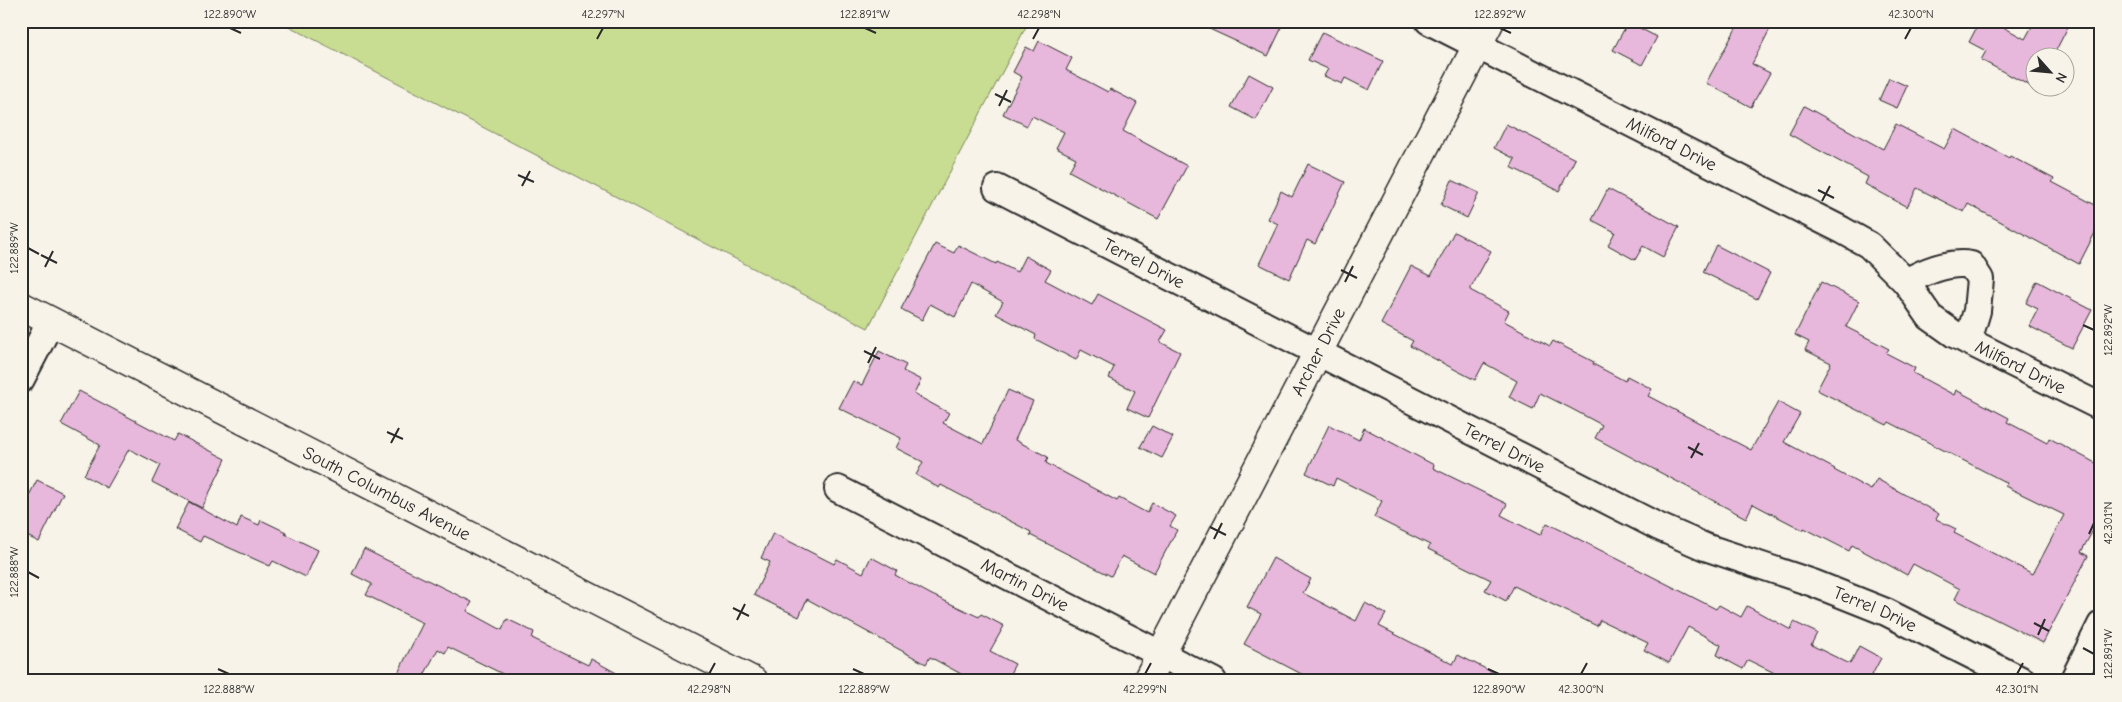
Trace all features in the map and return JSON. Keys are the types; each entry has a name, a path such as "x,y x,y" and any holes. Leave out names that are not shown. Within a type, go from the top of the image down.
{"main road":[{"name":"Archer Drive","path":"1147,681 1316,352 1490,21"},
{"name":"South Columbus Avenue","path":"21,306 753,681"}],"street":[{"name":"Milford Drive","path":"1429,21 1869,245 1906,282 1930,317 1968,341 2101,407"},
{"name":"Terrel Drive","path":"997,188 1657,526 1704,547 1813,583 1886,612 2023,681"},
{"name":"Milford Drive","path":"1906,282 1940,268 1960,263 1971,265 1980,278 1977,311 1968,341"},
{"path":"21,379 51,321"},
{"name":"Martin Drive","path":"838,489 1213,681"},
{"path":"2072,681 2101,625"}],"green space":[{"path":"279,21 1029,21 868,328"}],"building":[{"path":"1192,21 1285,21 1268,56"},
{"path":"1740,21 1774,21 1752,64 1770,73 1751,107 1706,83"},
{"path":"1980,21 1992,21 2025,39 2035,21 2071,21 2057,48 2024,48 2024,83 1981,60 1986,51 1969,42"},
{"path":"1628,22 1657,37 1642,65 1613,50"},
{"path":"1322,32 1383,61 1369,90 1345,78 1342,84 1324,76 1328,69 1308,60"},
{"path":"1039,41 1072,58 1066,70 1108,92 1110,89 1137,103 1123,131 1187,166 1158,219 1069,171 1076,158 1056,148 1064,132 1032,116 1027,126 1003,114 1022,77 1013,72 1026,47 1034,51"},
{"path":"1249,74 1273,87 1256,120 1231,107"},
{"path":"1889,78 1907,86 1897,108 1879,100"},
{"path":"1804,106 1883,149 1896,124 1944,149 1955,129 2009,158 2010,156 2054,179 2052,182 2101,208 2101,221 2079,264 1968,204 1964,212 1917,188 1907,207 1865,184 1868,177 1789,134"},
{"path":"1506,124 1575,159 1559,191 1511,167 1515,159 1494,148"},
{"path":"1308,164 1345,182 1315,244 1307,240 1289,279 1259,264 1278,224 1268,219 1281,191 1292,197"},
{"path":"1452,180 1479,193 1467,218 1441,205"},
{"path":"1608,189 1679,227 1663,257 1643,246 1635,260 1608,245 1615,232 1592,220"},
{"path":"1454,232 1491,251 1470,290 1509,311 1504,321 1550,346 1553,341 1594,362 1593,364 1625,381 1627,376 1652,389 1648,396 1751,450 1778,402 1800,414 1784,442 1871,490 1877,479 1939,514 1936,519 1956,529 1954,533 2033,574 2064,515 2005,486 2007,483 1889,422 1887,425 1817,390 1831,363 1805,350 1809,342 1795,335 1821,282 1859,301 1846,327 1889,349 1886,353 1915,368 1913,373 1954,395 1956,390 2009,418 2007,422 2047,443 2049,438 2101,466 2101,516 2081,552 2088,556 2043,643 1955,599 1960,589 1913,564 1907,575 1852,545 1849,551 1753,504 1746,518 1595,438 1602,425 1570,408 1540,393 1533,409 1509,397 1517,381 1484,363 1475,380 1410,346 1413,341 1381,324 1411,266 1431,276"},
{"path":"935,244 954,253 958,245 1017,272 1025,256 1051,270 1045,280 1092,305 1098,294 1167,330 1160,342 1180,352 1148,418 1127,408 1135,391 1109,378 1114,367 1081,350 1076,360 1035,339 1036,335 996,314 1003,302 971,284 955,317 930,304 922,320 901,309"},
{"path":"1716,245 1770,273 1757,299 1703,272"},
{"path":"2037,281 2092,310 2072,348 2029,326 2038,309 2026,303"},
{"path":"879,351 906,365 903,371 921,380 914,394 949,413 943,423 983,444 1008,390 1033,401 1015,440 1048,457 1046,463 1117,501 1119,498 1147,513 1152,503 1176,516 1170,526 1177,530 1154,573 1122,556 1111,576 1030,535 1031,532 941,485 939,488 916,475 923,462 896,448 901,438 839,408 853,381 862,385"},
{"path":"79,391 174,441 178,434 226,459 202,508 152,482 160,465 129,449 107,488 84,475 100,445 61,424"},
{"path":"1329,425 1359,440 1364,428 1434,465 1433,468 1507,504 1501,515 1540,535 1547,523 1716,609 1719,605 1741,617 1747,606 1791,630 1794,622 1817,633 1811,645 1850,664 1859,646 1881,658 1872,675 1883,681 1791,681 1748,660 1743,669 1717,655 1721,645 1688,627 1669,663 1644,650 1648,643 1600,620 1597,626 1514,586 1506,601 1485,590 1491,580 1428,549 1430,545 1374,517 1382,501 1336,478 1333,486 1306,473"},
{"path":"1152,426 1173,437 1162,458 1140,447"},
{"path":"37,480 63,493 39,542 21,533 21,511"},
{"path":"189,502 237,528 241,517 259,525 261,520 318,550 306,577 273,561 270,566 203,536 200,542 175,529"},
{"path":"773,533 834,564 837,559 863,573 871,557 897,571 895,575 932,595 979,617 981,614 1004,626 990,651 1015,664 1006,681 974,681 930,657 926,664 807,599 799,617 754,595 770,562 761,558"},
{"path":"364,549 472,602 467,611 502,630 507,619 534,632 532,638 588,665 591,659 631,681 517,681 448,647 445,653 438,649 421,681 394,681 423,623 366,595 372,584 352,574"},
{"path":"1273,558 1311,579 1303,593 1356,621 1365,603 1386,614 1379,626 1453,664 1458,655 1510,681 1340,681 1328,674 1325,681 1315,681 1244,644 1261,614 1247,607"}]}
